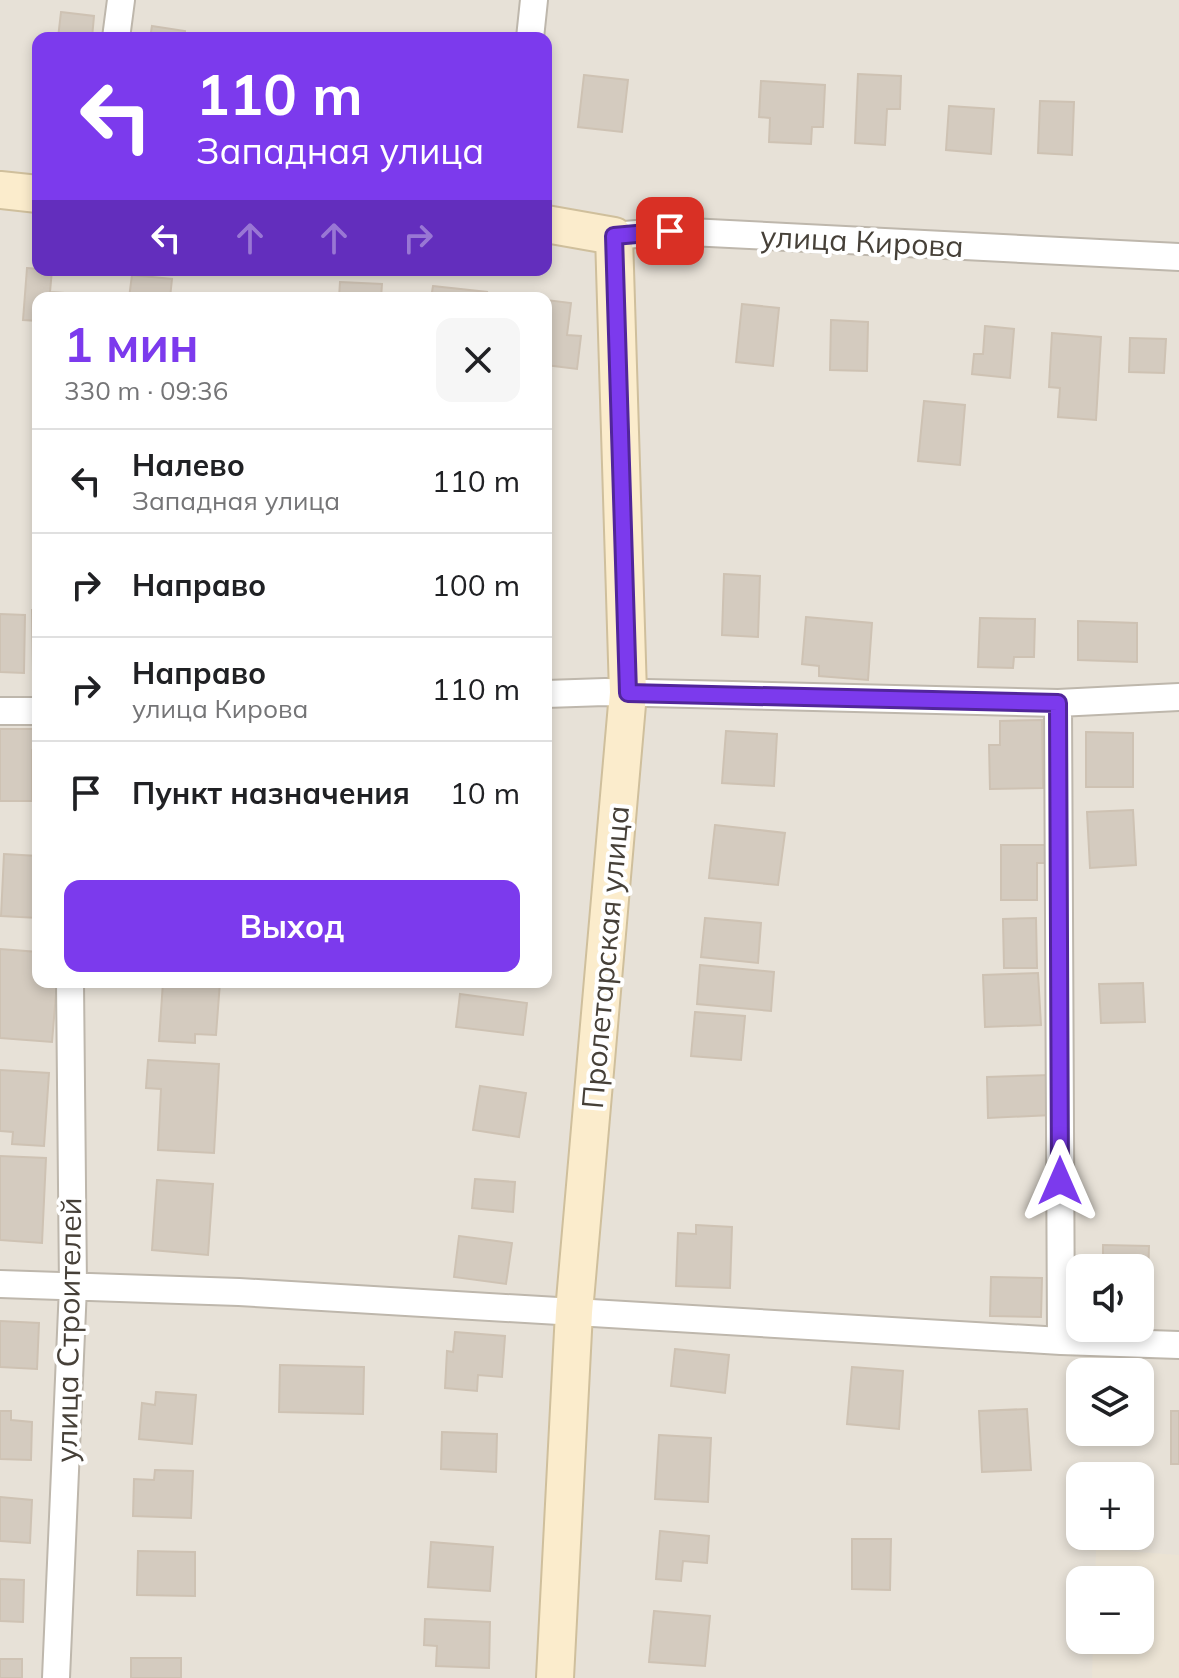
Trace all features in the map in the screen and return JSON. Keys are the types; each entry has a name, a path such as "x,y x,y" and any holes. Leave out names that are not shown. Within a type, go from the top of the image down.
{"street":[{"path":"117,32 121,0"},
{"path":"531,32 534,0"},
{"path":"0,190 32,193"},
{"name":"улица Кирова","path":"552,225 614,236 670,231 1179,257"},
{"name":"Пролетарская улица","path":"555,1678 574,1312 628,693 614,236"},
{"path":"552,694 1058,703 1179,697"},
{"path":"1058,703 1061,1341"},
{"path":"0,711 32,711"},
{"name":"улица Строителей","path":"56,1678 73,1287 70,988"},
{"path":"0,1284 239,1292 1061,1341 1179,1345"}],"shaded area":[{"path":"0,0 1179,0 1179,1678 0,1678"},
{"path":"1096,1550 1179,1555 1179,1678 1092,1678 1093,1654 1154,1654 1154,1566 1095,1566"}],"building":[{"path":"61,12 94,16 93,32 59,32"},
{"path":"152,26 185,31 185,32 151,32"},
{"path":"858,74 901,76 900,109 887,109 885,145 855,143"},
{"path":"584,75 628,80 622,132 578,127"},
{"path":"761,81 825,85 823,127 812,127 811,144 769,142 770,118 759,117"},
{"path":"1040,101 1074,102 1072,155 1038,153"},
{"path":"949,106 994,109 991,154 946,150"},
{"path":"27,268 32,268 32,276 51,276 50,292 32,292 32,321 23,320"},
{"path":"132,276 172,279 171,292 130,292"},
{"path":"340,282 382,284 381,292 339,292"},
{"path":"433,286 487,292 432,292"},
{"path":"552,301 571,303 567,335 581,336 577,369 552,366"},
{"path":"742,304 779,308 773,366 736,362"},
{"path":"831,320 868,322 867,371 830,370"},
{"path":"985,326 1014,329 1010,378 972,374 974,354 983,354"},
{"path":"1052,333 1101,337 1096,420 1058,417 1060,388 1049,387"},
{"path":"1130,338 1166,339 1164,373 1129,372"},
{"path":"924,401 965,405 960,465 918,461"},
{"path":"724,574 760,576 758,637 722,635"},
{"path":"0,614 25,615 24,673 0,672"},
{"path":"806,617 872,623 868,680 819,676 819,666 802,664"},
{"path":"980,618 1035,619 1034,657 1014,657 1013,668 978,667"},
{"path":"1078,621 1137,623 1137,662 1078,660"},
{"path":"1042,720 1043,788 990,789 989,745 1000,745 1000,721"},
{"path":"0,729 32,729 32,801 0,801"},
{"path":"726,731 777,734 774,786 722,783"},
{"path":"1086,732 1133,733 1133,787 1086,787"},
{"path":"1133,810 1136,865 1090,868 1087,812"},
{"path":"715,825 785,833 778,885 709,878"},
{"path":"1001,845 1047,845 1047,863 1037,863 1037,900 1001,900"},
{"path":"4,854 32,856 32,918 1,916"},
{"path":"705,918 761,923 758,963 701,957"},
{"path":"1036,918 1037,968 1004,968 1003,919"},
{"path":"0,949 32,952 32,988 56,988 52,1042 0,1038"},
{"path":"700,965 774,972 771,1011 697,1004"},
{"path":"1038,973 1041,1025 985,1027 983,975"},
{"path":"1143,983 1145,1022 1101,1023 1099,984"},
{"path":"163,988 220,988 216,1035 195,1034 195,1043 159,1041"},
{"path":"460,994 527,1003 523,1035 456,1027"},
{"path":"695,1012 745,1016 741,1060 691,1056"},
{"path":"148,1060 219,1064 214,1153 158,1150 161,1089 146,1088"},
{"path":"0,1070 49,1073 44,1146 12,1144 13,1132 0,1131"},
{"path":"1051,1075 1052,1115 988,1118 987,1077"},
{"path":"480,1086 526,1093 519,1137 473,1130"},
{"path":"0,1156 46,1158 42,1243 0,1240"},
{"path":"475,1179 515,1182 513,1212 472,1208"},
{"path":"157,1180 213,1184 208,1255 152,1250"},
{"path":"696,1225 732,1227 730,1288 676,1286 678,1233 696,1234"},
{"path":"459,1236 512,1243 506,1284 454,1277"},
{"path":"1103,1245 1149,1246 1149,1254 1103,1254"},
{"path":"991,1277 1042,1278 1041,1317 990,1316"},
{"path":"0,1321 39,1323 37,1369 0,1367"},
{"path":"455,1332 505,1336 502,1377 478,1375 477,1391 445,1388 447,1351 453,1352"},
{"path":"675,1349 729,1355 725,1393 671,1386"},
{"path":"280,1365 364,1367 363,1414 279,1412"},
{"path":"852,1367 903,1371 899,1429 847,1424"},
{"path":"156,1392 196,1395 192,1444 139,1439 142,1403 155,1405"},
{"path":"1027,1409 1031,1470 982,1472 979,1411"},
{"path":"0,1411 11,1411 11,1420 32,1422 31,1460 0,1459"},
{"path":"1171,1411 1179,1411 1179,1464 1171,1464"},
{"path":"442,1432 497,1434 496,1472 441,1469"},
{"path":"659,1435 711,1438 708,1502 655,1499"},
{"path":"155,1470 193,1471 191,1518 133,1516 134,1479 154,1480"},
{"path":"0,1497 32,1500 30,1543 0,1541"},
{"path":"660,1531 709,1536 707,1563 683,1561 681,1581 656,1579"},
{"path":"852,1539 891,1539 890,1590 852,1589"},
{"path":"431,1542 493,1547 490,1591 428,1587"},
{"path":"138,1551 195,1552 195,1596 137,1595"},
{"path":"0,1579 24,1580 23,1622 0,1621"},
{"path":"654,1611 710,1616 705,1666 649,1662"},
{"path":"425,1619 490,1622 489,1668 436,1666 437,1646 424,1645"},
{"path":"131,1658 181,1658 181,1678 131,1678"},
{"path":"0,1659 22,1659 22,1678 0,1678"}],"route":[{"path":"670,231 614,236 628,693 1058,703 1060,1181"}]}
